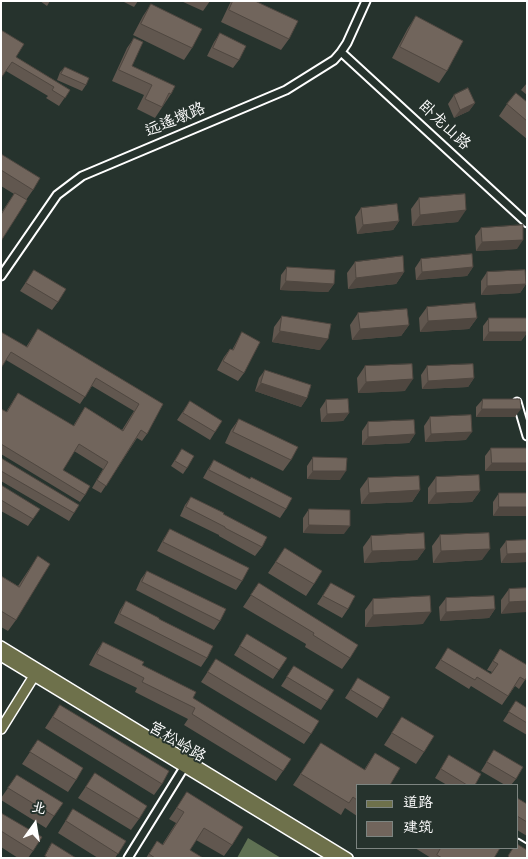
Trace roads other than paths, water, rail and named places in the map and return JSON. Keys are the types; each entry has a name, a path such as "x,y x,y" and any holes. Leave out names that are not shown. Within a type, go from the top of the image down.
{"main road":[{"path":"1,646 348,858"},
{"name":"宫松岭路","path":"2,658 185,766 334,858"},
{"path":"1,729 34,676"}],"street":[{"name":"远遥墩路","path":"1,276 57,195 82,176 286,90 334,60 348,42 366,1"},
{"name":"卧龙山路","path":"341,52 527,223"},
{"path":"509,402 518,402 527,436"},
{"path":"128,858 185,766"}]}
